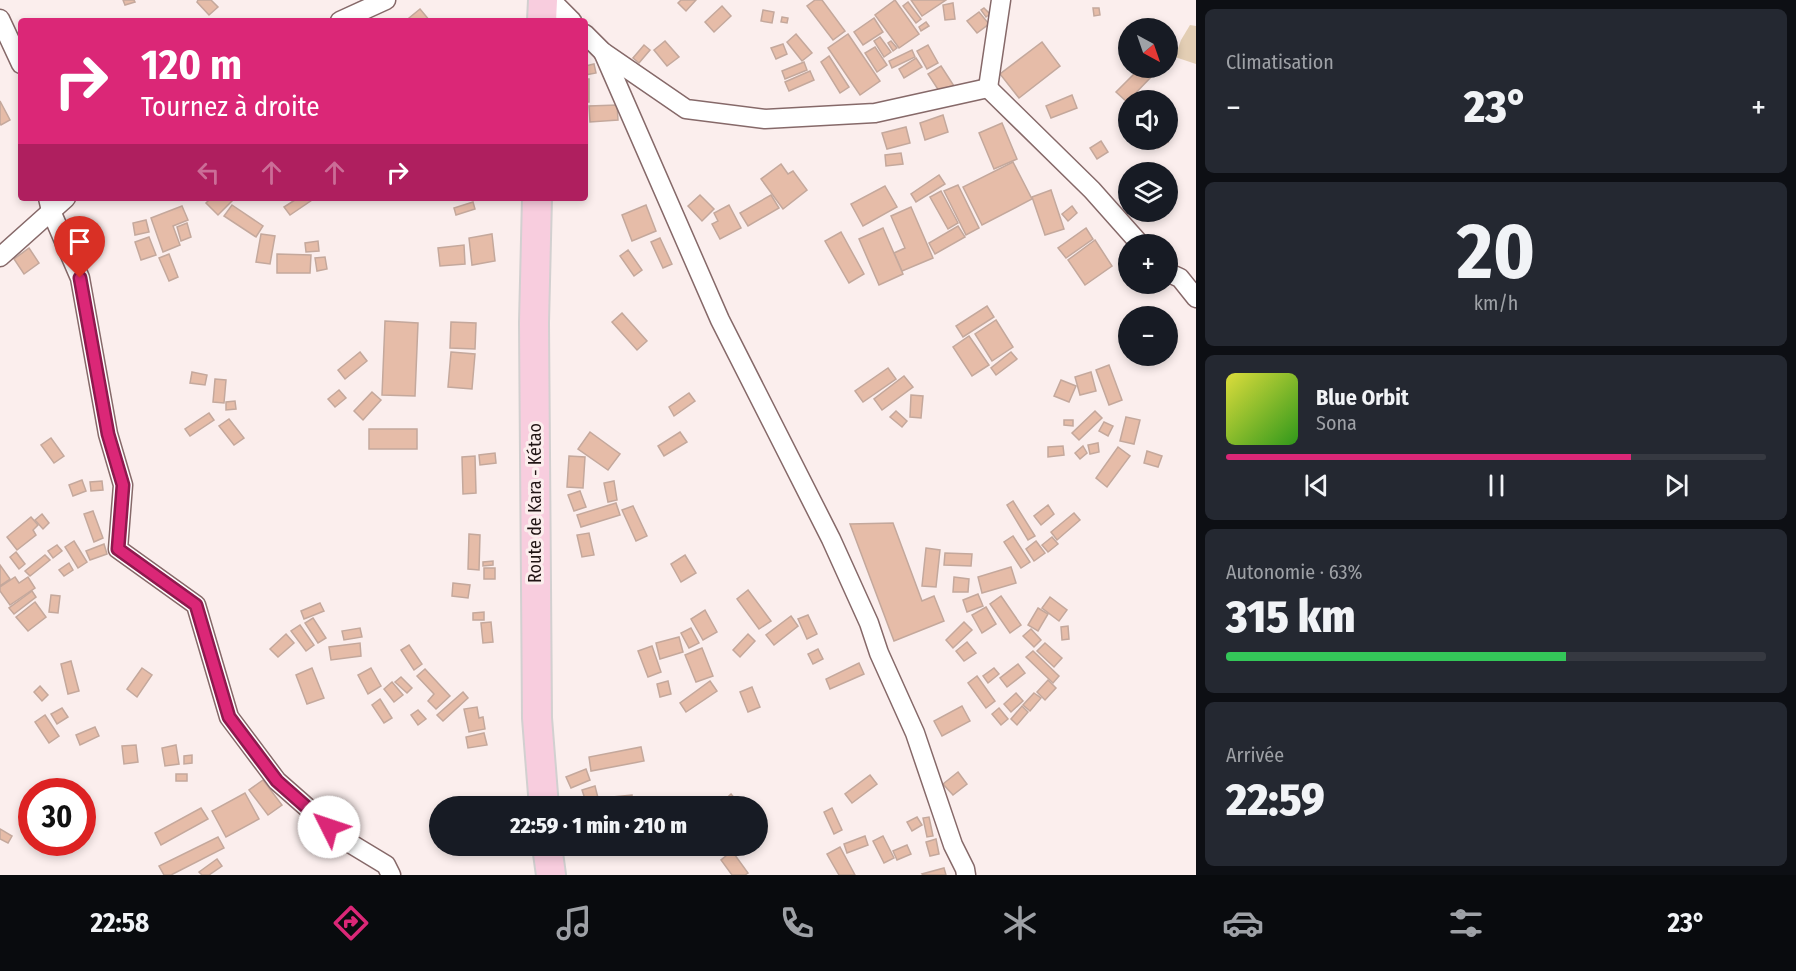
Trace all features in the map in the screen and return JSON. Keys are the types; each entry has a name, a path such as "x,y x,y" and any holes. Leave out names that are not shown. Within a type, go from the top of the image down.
{"main road":[{"path":"542,18 543,0"},
{"name":"Route de Kara - Kétao","path":"537,201 534,323 536,706 543,796"},
{"path":"549,856 551,875"}],"street":[{"path":"347,18 386,0"},
{"path":"551,0 569,18"},
{"path":"988,88 1001,0"},
{"path":"0,19 18,58"},
{"path":"588,37 603,52 686,109 765,119 875,113 988,88"},
{"path":"603,52 720,320 831,538 915,733 953,845 966,875"},
{"path":"988,88 1092,190 1131,234"},
{"path":"0,257 50,204 80,278 108,434 123,485 118,549 196,605 229,717 277,781 343,839 386,865 391,875"},
{"path":"1178,277 1196,298"}],"shaded area":[{"path":"1190,25 1196,26 1196,64 1178,58 1181,40"}],"building":[{"path":"123,0 134,0 135,2 125,5"},
{"path":"198,0 211,0 218,7 209,15 197,2"},
{"path":"681,0 696,0 686,11 678,3"},
{"path":"815,0 822,0 845,31 833,40 807,6"},
{"path":"895,0 919,34 899,48 875,15"},
{"path":"911,0 946,0 922,16"},
{"path":"908,2 921,19 916,23 903,6"},
{"path":"953,3 955,19 945,20 943,5"},
{"path":"722,6 731,16 714,32 705,22"},
{"path":"984,8 990,14 986,17 981,10"},
{"path":"1093,8 1099,8 1100,15 1094,16"},
{"path":"420,9 428,18 409,18"},
{"path":"763,10 774,12 772,23 761,21"},
{"path":"979,12 989,24 977,33 967,21"},
{"path":"782,17 788,18 787,23 781,22"},
{"path":"874,18 883,32 863,45 854,32"},
{"path":"926,22 929,26 921,31 919,27"},
{"path":"796,34 812,53 802,61 787,42"},
{"path":"848,34 880,81 860,95 828,48"},
{"path":"880,37 891,52 884,57 874,41"},
{"path":"665,41 679,57 667,66 654,50"},
{"path":"891,41 897,48 893,51 888,43"},
{"path":"1042,42 1060,66 1019,98 1000,74"},
{"path":"783,44 787,54 776,59 771,48"},
{"path":"644,45 650,50 639,63 633,58"},
{"path":"928,45 938,63 927,69 917,51"},
{"path":"875,47 887,65 877,72 865,53"},
{"path":"912,50 915,57 892,68 889,61"},
{"path":"829,56 849,87 840,93 821,62"},
{"path":"916,58 922,67 904,78 899,69"},
{"path":"804,62 807,70 785,79 782,71"},
{"path":"594,64 596,73 588,74 588,65"},
{"path":"941,66 954,86 941,94 928,74"},
{"path":"810,71 814,80 789,91 785,82"},
{"path":"1130,78 1150,78 1139,90 1118,90"},
{"path":"588,79 589,79 588,102"},
{"path":"1072,95 1077,108 1051,118 1046,106"},
{"path":"0,101 10,120 1,125 0,123"},
{"path":"617,105 618,120 590,122 589,106"},
{"path":"943,115 948,132 925,140 920,123"},
{"path":"1002,123 1017,159 994,169 979,133"},
{"path":"906,127 910,143 887,149 882,133"},
{"path":"1101,141 1108,152 1097,159 1090,148"},
{"path":"901,153 903,164 886,166 885,155"},
{"path":"1013,162 1032,199 982,225 963,187"},
{"path":"781,164 788,174 793,171 807,190 783,209 761,179"},
{"path":"939,175 945,184 916,202 911,194"},
{"path":"958,185 979,228 966,235 944,191"},
{"path":"885,186 897,207 863,226 851,204"},
{"path":"1051,190 1064,229 1045,235 1032,197"},
{"path":"941,191 958,223 948,229 930,197"},
{"path":"700,195 714,209 702,221 688,206"},
{"path":"771,195 779,208 748,226 740,213"},
{"path":"208,201 232,201 218,215 206,203"},
{"path":"293,201 311,201 290,215 284,207"},
{"path":"473,202 475,209 456,215 454,208"},
{"path":"232,205 263,226 256,237 224,216"},
{"path":"646,205 656,231 632,241 622,215"},
{"path":"729,205 741,228 720,239 712,224 718,221 714,213"},
{"path":"182,206 188,220 173,226 180,245 163,252 151,218"},
{"path":"1072,206 1077,213 1068,221 1062,214"},
{"path":"911,207 933,258 902,271 894,253 905,248 891,216"},
{"path":"146,220 149,232 135,235 133,223"},
{"path":"187,223 191,237 181,241 177,227"},
{"path":"958,226 965,237 935,254 929,243"},
{"path":"883,228 903,274 879,285 859,239"},
{"path":"1086,228 1093,239 1066,258 1058,248"},
{"path":"841,232 864,274 849,283 825,241"},
{"path":"261,234 275,236 270,264 256,262"},
{"path":"492,234 495,261 472,265 469,238"},
{"path":"149,237 156,255 141,260 135,242"},
{"path":"660,238 672,264 663,268 651,242"},
{"path":"1095,240 1112,266 1085,285 1068,260"},
{"path":"318,241 319,251 306,252 305,243"},
{"path":"464,245 465,264 440,266 438,248"},
{"path":"29,248 39,263 24,274 14,259"},
{"path":"628,250 642,270 634,276 620,256"},
{"path":"169,254 178,277 169,281 159,258"},
{"path":"277,254 311,255 310,273 277,273"},
{"path":"325,257 327,269 317,271 315,258"},
{"path":"987,306 994,317 963,337 956,326"},
{"path":"622,313 647,341 637,350 612,322"},
{"path":"996,320 1013,347 992,361 975,334"},
{"path":"385,321 418,323 415,396 382,395"},
{"path":"451,322 476,323 475,349 450,348"},
{"path":"969,336 989,365 972,376 953,347"},
{"path":"360,352 367,361 345,379 338,370"},
{"path":"451,352 475,354 472,389 448,387"},
{"path":"1011,352 1017,359 996,375 991,368"},
{"path":"1109,365 1122,400 1109,405 1096,370"},
{"path":"888,368 896,379 863,402 855,391"},
{"path":"192,372 207,375 205,385 190,383"},
{"path":"1091,372 1096,391 1080,395 1075,377"},
{"path":"904,376 913,387 882,410 874,399"},
{"path":"215,379 226,380 224,403 213,402"},
{"path":"1061,380 1076,386 1069,402 1054,396"},
{"path":"339,390 346,398 335,407 328,399"},
{"path":"372,392 381,400 363,420 354,411"},
{"path":"689,393 695,401 674,416 669,407"},
{"path":"911,395 923,396 921,418 910,417"},
{"path":"235,401 236,409 226,410 226,402"},
{"path":"896,411 907,421 902,427 890,417"},
{"path":"1095,411 1102,418 1079,440 1072,433"},
{"path":"209,413 214,420 190,436 185,429"},
{"path":"1126,417 1140,420 1134,444 1120,441"},
{"path":"229,419 244,438 234,445 219,426"},
{"path":"1064,420 1073,420 1073,426 1064,425"},
{"path":"1104,422 1113,426 1108,436 1099,431"},
{"path":"369,429 417,429 417,449 369,449"},
{"path":"590,432 620,454 608,470 578,449"},
{"path":"680,432 687,442 664,456 658,446"},
{"path":"51,438 64,456 54,463 41,445"},
{"path":"1098,443 1099,452 1090,454 1088,445"},
{"path":"1063,446 1064,455 1048,457 1048,447"},
{"path":"1083,446 1087,453 1080,459 1075,453"},
{"path":"1118,447 1130,456 1107,487 1096,478"},
{"path":"1147,451 1162,456 1158,467 1144,463"},
{"path":"495,453 496,463 480,465 479,455"},
{"path":"475,456 476,493 463,494 462,457"},
{"path":"569,456 585,457 583,488 567,487"},
{"path":"82,480 86,491 73,496 69,485"},
{"path":"102,481 103,490 91,491 90,482"},
{"path":"614,481 617,500 608,502 604,483"},
{"path":"580,491 586,507 574,511 568,495"},
{"path":"1013,501 1035,536 1028,540 1007,505"},
{"path":"616,503 620,515 581,527 577,515"},
{"path":"1048,505 1054,514 1041,525 1034,516"},
{"path":"633,506 647,536 636,541 622,510"},
{"path":"93,511 103,538 94,542 84,514"},
{"path":"1074,513 1080,520 1057,540 1051,532"},
{"path":"42,514 49,523 43,529 35,520"},
{"path":"31,517 38,525 33,530 36,535 17,550 7,537"},
{"path":"893,523 922,601 934,596 944,621 894,641 850,524"},
{"path":"589,533 594,555 582,557 577,535"},
{"path":"469,534 480,535 479,570 468,569"},
{"path":"1013,536 1030,562 1021,568 1004,542"},
{"path":"1052,537 1058,544 1048,552 1042,545"},
{"path":"74,541 87,562 78,568 65,547"},
{"path":"1036,541 1045,553 1034,561 1026,549"},
{"path":"104,544 107,554 90,560 86,551"},
{"path":"57,545 62,551 53,558 48,551"},
{"path":"926,548 940,550 936,587 922,586"},
{"path":"16,552 25,564 19,569 10,557"},
{"path":"945,553 972,554 971,566 944,565"},
{"path":"45,555 50,560 30,576 25,571"},
{"path":"685,555 696,573 681,582 671,564"},
{"path":"493,561 493,565 483,566 483,562"},
{"path":"69,563 73,570 64,576 59,570"},
{"path":"0,565 10,579 0,586"},
{"path":"1011,567 1016,583 982,593 978,577"},
{"path":"484,568 495,568 495,579 484,579"},
{"path":"15,577 19,583 28,577 35,588 10,605 0,591 0,587"},
{"path":"954,577 969,579 968,592 953,592"},
{"path":"453,583 470,585 468,598 452,596"},
{"path":"748,590 771,621 759,629 737,599"},
{"path":"32,591 36,597 14,614 9,608"},
{"path":"978,594 983,606 967,612 963,600"},
{"path":"51,595 60,596 58,613 49,612"},
{"path":"1001,596 1021,625 1010,633 990,604"},
{"path":"1050,597 1067,610 1059,621 1042,608"},
{"path":"35,602 46,617 28,631 16,617"},
{"path":"320,603 324,611 304,619 301,611"},
{"path":"986,607 996,624 982,633 972,615"},
{"path":"1038,608 1048,614 1038,631 1028,625"},
{"path":"705,610 717,632 703,640 691,619"},
{"path":"484,612 484,620 473,620 473,613"},
{"path":"808,615 817,634 807,639 798,619"},
{"path":"791,616 798,626 774,645 766,635"},
{"path":"313,618 326,638 318,643 305,623"},
{"path":"491,622 493,642 483,643 481,623"},
{"path":"964,622 972,630 953,648 946,640"},
{"path":"300,625 314,645 306,651 291,631"},
{"path":"1068,626 1069,639 1062,640 1061,627"},
{"path":"360,628 362,637 344,640 342,631"},
{"path":"691,628 699,643 689,648 681,633"},
{"path":"1031,629 1041,640 1034,647 1023,636"},
{"path":"286,634 294,643 278,657 270,649"},
{"path":"748,634 755,641 740,657 733,650"},
{"path":"679,637 683,652 660,659 656,643"},
{"path":"967,642 976,653 964,661 956,651"},
{"path":"360,643 361,656 331,660 329,647"},
{"path":"1045,643 1062,658 1054,667 1037,651"},
{"path":"409,645 422,664 414,670 401,650"},
{"path":"652,646 661,672 648,677 638,651"},
{"path":"702,648 713,676 696,682 685,655"},
{"path":"818,649 823,659 813,664 808,654"},
{"path":"1033,651 1059,676 1053,683 1026,657"},
{"path":"71,661 79,691 68,694 61,664"},
{"path":"859,663 864,674 830,689 826,679"},
{"path":"1018,664 1025,673 1007,687 1000,678"},
{"path":"142,668 152,675 137,697 127,689"},
{"path":"312,668 324,698 307,704 296,675"},
{"path":"371,668 381,686 368,694 358,675"},
{"path":"994,668 999,674 988,683 983,676"},
{"path":"425,669 450,696 436,709 428,701 434,694 417,676"},
{"path":"977,676 995,701 986,708 968,683"},
{"path":"401,677 412,688 407,693 395,682"},
{"path":"1048,680 1056,688 1045,700 1037,692"},
{"path":"668,681 671,694 660,697 657,684"},
{"path":"710,681 717,691 686,712 680,703"},
{"path":"392,682 403,695 394,702 384,689"},
{"path":"40,686 48,695 42,701 34,692"},
{"path":"752,687 760,707 748,712 740,692"},
{"path":"463,692 468,698 443,721 437,715"},
{"path":"1016,693 1023,701 1011,712 1004,704"},
{"path":"1034,693 1041,698 1030,711 1023,705"},
{"path":"380,699 392,718 384,723 372,705"},
{"path":"962,706 970,721 942,736 934,721"},
{"path":"1022,706 1028,712 1017,725 1011,719"},
{"path":"477,707 479,718 483,717 485,729 469,732 464,709"},
{"path":"62,708 68,717 57,724 51,714"},
{"path":"999,708 1008,719 1001,725 992,714"},
{"path":"418,710 426,719 418,725 411,715"},
{"path":"45,715 59,736 49,743 35,722"},
{"path":"95,727 99,736 80,745 76,735"},
{"path":"484,733 487,745 468,748 466,737"},
{"path":"136,745 138,762 124,764 122,746"},
{"path":"176,745 179,764 165,766 162,748"},
{"path":"641,747 644,761 591,771 589,757"},
{"path":"192,755 192,763 184,764 184,756"},
{"path":"586,769 590,780 571,788 566,777"},
{"path":"958,772 967,784 953,795 943,784"},
{"path":"176,774 187,774 187,781 176,781"},
{"path":"870,775 877,784 852,803 845,794"},
{"path":"263,780 282,805 268,815 249,790"},
{"path":"595,786 598,796 584,796 582,790"},
{"path":"245,793 259,819 226,837 212,811"},
{"path":"201,808 208,819 161,845 155,833"},
{"path":"832,808 842,830 834,834 824,812"},
{"path":"917,817 922,825 912,831 907,822"},
{"path":"929,817 933,836 927,837 923,818"},
{"path":"0,829 12,836 8,843 0,839"},
{"path":"865,836 868,845 847,853 844,844"},
{"path":"883,836 894,858 884,863 873,841"},
{"path":"218,837 224,848 171,875 164,875 159,866"},
{"path":"936,839 939,854 930,856 926,842"},
{"path":"907,845 911,854 897,860 893,851"},
{"path":"840,847 855,875 839,875 827,854"},
{"path":"726,856 736,856 748,873 732,875 721,860"},
{"path":"217,859 222,866 209,875 202,875 199,872"},
{"path":"944,868 946,875 922,874"}],"route":[{"path":"80,278 108,434 123,485 118,549 196,605 229,717 277,781 329,827"}]}
